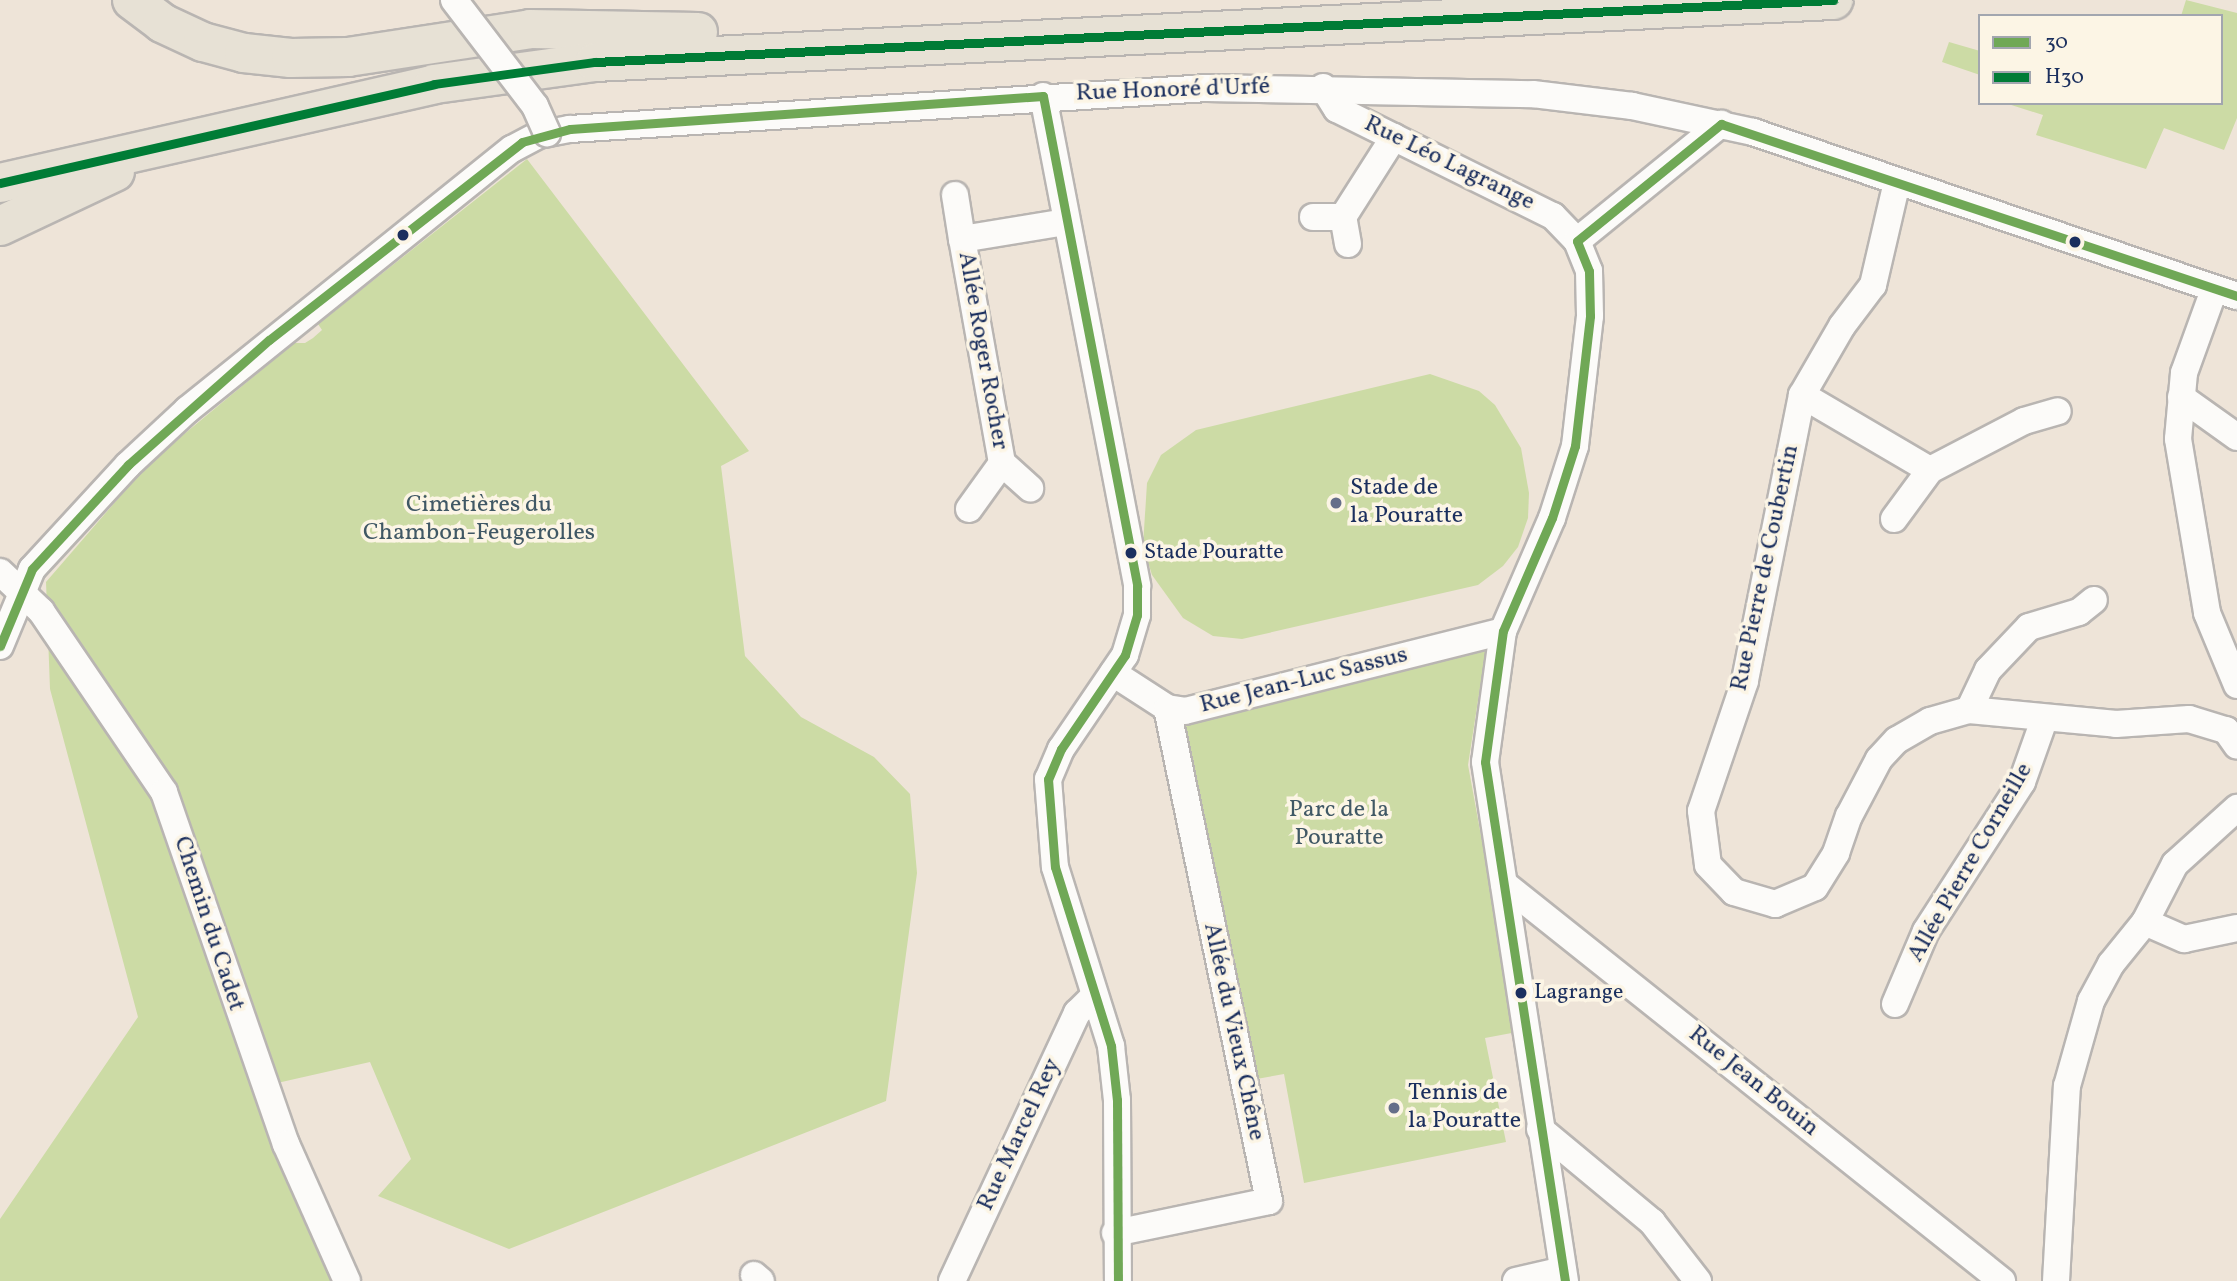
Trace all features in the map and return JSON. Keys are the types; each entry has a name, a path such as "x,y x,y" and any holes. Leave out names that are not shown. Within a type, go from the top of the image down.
{"highway":[{"path":"132,0 162,23 203,41 244,53 291,58 348,57 530,29 698,32"},
{"path":"0,159 374,70 574,39 1318,0"},
{"path":"0,183 434,84 595,62 1833,0"},
{"path":"0,226 187,140"}],"street":[{"path":"454,0 535,106 547,133"},
{"name":"Rue Honoré d'Urfé","path":"0,646 32,569 128,465 187,410 492,164 522,142 547,133 1043,96 1323,87 1533,94 1721,124 2226,293"},
{"name":"Rue Léo Lagrange","path":"1323,87 1337,109 1518,195 1553,216 1577,241 1589,271 1590,316 1576,446 1552,518 1503,631 1485,762 1564,1275"},
{"path":"1043,96 1137,586 1132,635 1113,673 1061,749 1048,779 1055,867 1111,1046 1117,1100 1115,1233 1118,1281"},
{"path":"1577,241 1721,124"},
{"path":"1348,244 1343,217 1394,137"},
{"name":"Rue Pierre de Coubertin","path":"1897,182 1873,285 1842,326 1802,395 1745,681 1700,811 1708,865 1734,892 1776,904 1815,887 1836,853 1849,816 1879,760 1897,740 1930,721 1969,710 2044,720 2116,724 2189,719 2226,730 2237,746"},
{"name":"Allée Roger Rocher","path":"955,195 1002,463 1030,488"},
{"path":"1313,217 1343,217"},
{"name":"Allée Roger Rocher","path":"962,239 1066,222"},
{"path":"2226,293 2184,373 2178,439 2207,613 2237,685"},
{"path":"1802,395 1930,470"},
{"path":"2181,397 2237,437"},
{"path":"1894,519 1930,470 2024,421 2058,411"},
{"name":"Allée Roger Rocher","path":"969,509 1002,463"},
{"name":"Chemin du Cadet","path":"0,572 41,611 163,793 286,1144 347,1281"},
{"path":"1969,710 1988,670 2029,627 2079,612 2094,600"},
{"name":"Rue Jean-Luc Sassus","path":"1113,673 1167,708 1185,711 1503,631"},
{"name":"Allée du Vieux Chêne","path":"1115,1233 1269,1201 1167,708"},
{"name":"Allée Pierre Corneille","path":"1895,1004 1926,931 2022,782 2044,720"},
{"path":"2056,1281 2067,1086 2078,1040 2111,964 2145,922 2175,864 2237,808"},
{"name":"Rue Jean Bouin","path":"1504,884 2002,1281"},
{"path":"2145,922 2184,939 2237,929"},
{"name":"Rue Marcel Rey","path":"952,1281 1077,1013 1095,995"},
{"path":"1540,1129 1652,1222 1698,1281"},
{"path":"1516,1281 1564,1275"}],"green space":[{"path":"2186,0 2237,13 2237,118 2224,150 2164,128 2146,169 2036,135 2043,115 2011,105 2223,105 2223,14 2182,14"},
{"path":"1949,42 1978,50 1978,74 1942,62"},
{"name":"Cimetières du Chambon-Feugerolles","path":"527,159 749,451 721,466 745,656 801,717 874,757 910,794 917,873 886,1101 509,1249 378,1196 411,1159 370,1062 251,1089 339,1281 0,1281 0,1219 138,1017 50,689 46,582 148,464 294,343 305,343 313,338 322,330 318,324"},
{"name":"Stade de la Pouratte","path":"1430,374 1479,391 1495,405 1521,448 1529,493 1528,518 1518,547 1503,566 1478,585 1242,639 1213,636 1183,618 1152,575 1143,546 1147,483 1161,455 1196,430"},
{"name":"Parc de la Pouratte","path":"1477,645 1486,649 1468,765 1517,1032 1485,1038 1506,1142 1304,1183 1284,1074 1251,1080 1177,720"}],"transit line":[{"name":"H30","path":"0,183 434,84 595,62 1833,0"},
{"name":"30","path":"1043,96 1137,586 1137,615 1125,655 1061,749 1048,779 1055,867 1111,1046 1117,1100 1118,1281"},
{"name":"30","path":"0,646 32,569 128,465 269,340 522,142 570,129 1043,96"},
{"name":"30","path":"1721,124 2237,296"},
{"name":"30","path":"1577,241 1721,124"},
{"name":"30","path":"1565,1281 1485,762 1503,631 1552,518 1575,446 1590,316 1589,271 1577,241"}],"place":[{"name":"Stade de la Pouratte","path":"1336,503"},
{"name":"Stade Pouratte","path":"1131,553"},
{"name":"Lagrange","path":"1521,993"},
{"name":"Tennis de la Pouratte","path":"1394,1108"}]}
